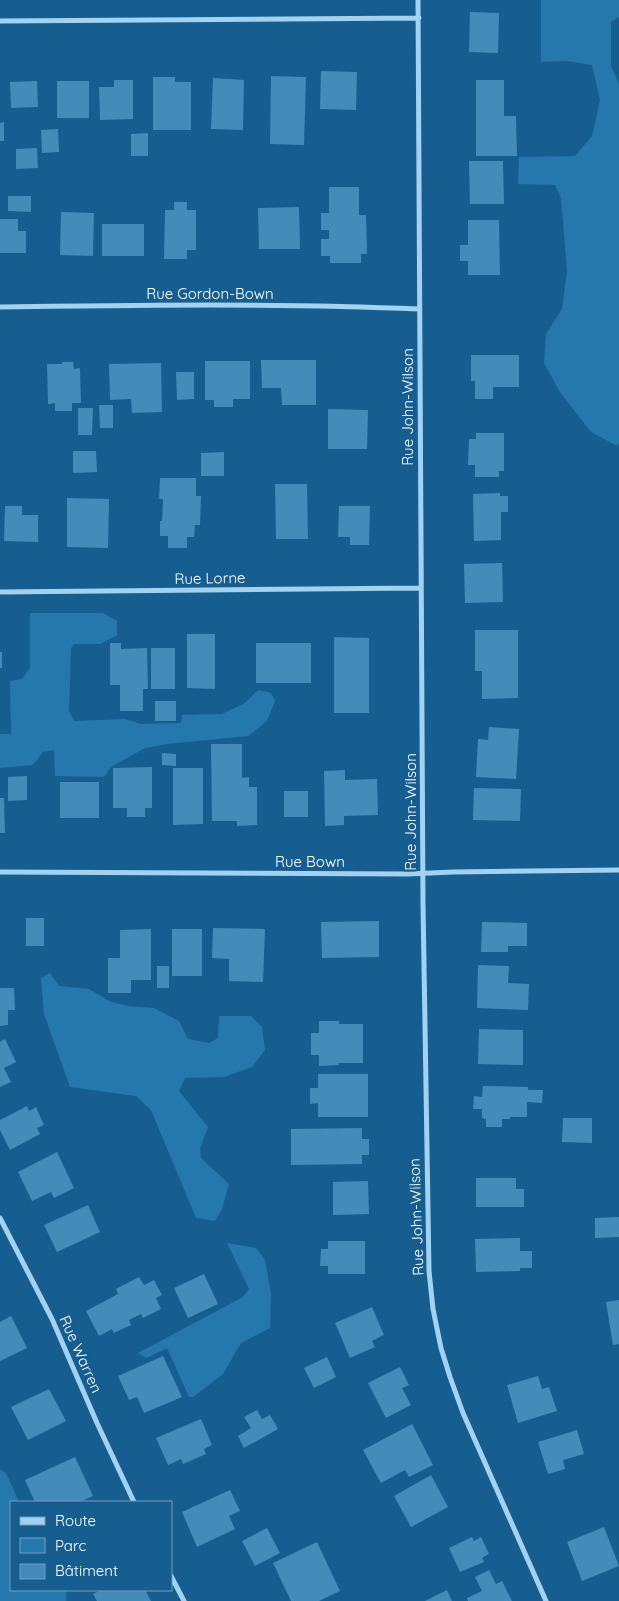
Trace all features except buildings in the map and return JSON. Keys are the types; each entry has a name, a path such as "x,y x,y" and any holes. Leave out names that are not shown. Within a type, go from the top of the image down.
{"street":[{"name":"Rue John-Wilson","path":"418,0 422,873 429,1270 433,1309 441,1348 463,1413 546,1601"},
{"path":"0,21 419,18"},
{"name":"Rue Gordon-Bown","path":"0,307 171,305 419,309"},
{"name":"Rue Lorne","path":"0,592 421,588"},
{"name":"Rue Bown","path":"0,872 422,873 619,870"},
{"name":"Rue Warren","path":"0,1218 48,1311 134,1501"},
{"path":"172,1578 184,1601"}],"green space":[{"path":"541,0 619,0 619,17 611,22 611,66 619,84 619,443 617,446 591,432 560,392 544,363 546,334 562,309 567,271 561,198 555,185 518,184 519,157 575,156 592,136 600,100 592,65 567,61 541,62"},
{"path":"30,613 103,613 117,621 117,635 101,644 74,644 71,648 69,711 74,721 125,719 141,724 181,723 182,715 222,714 245,703 258,690 271,693 275,701 267,721 248,736 145,748 111,767 104,777 55,776 54,750 43,752 33,765 0,768 0,734 11,734 10,681 22,679 30,668"},
{"path":"50,973 59,986 89,989 109,1001 127,1006 154,1008 179,1021 188,1039 209,1043 218,1038 219,1016 251,1016 262,1027 265,1050 252,1067 224,1077 185,1078 179,1091 208,1127 200,1148 201,1158 229,1184 222,1209 215,1221 196,1218 151,1110 136,1096 70,1087 44,1014 41,978"},
{"path":"227,1243 256,1248 265,1260 271,1294 270,1328 241,1343 223,1374 193,1397 189,1397 167,1348 146,1358 138,1353 243,1297 249,1289"},
{"path":"0,1469 6,1473 19,1501 10,1501 10,1591 66,1591 66,1601 0,1601"}]}
